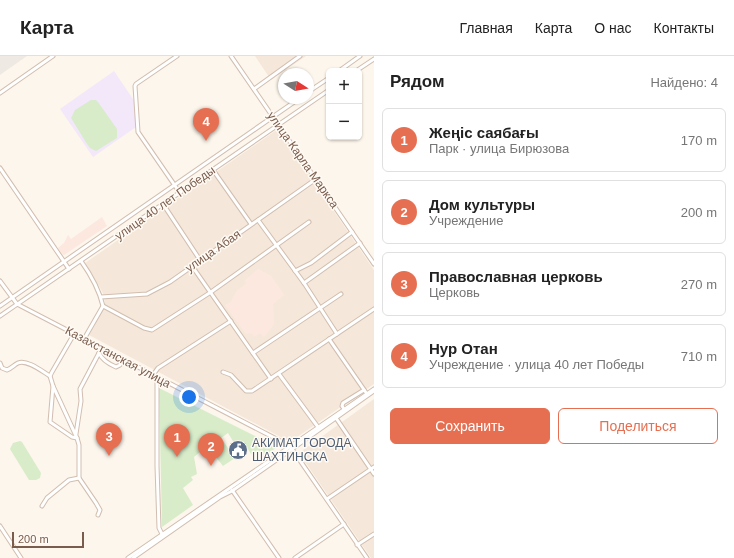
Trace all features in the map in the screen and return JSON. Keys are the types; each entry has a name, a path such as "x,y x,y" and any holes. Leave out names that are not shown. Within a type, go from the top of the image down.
{"street":[{"path":"0,92 53,56"},
{"path":"177,56 135,86 138,132 180,192"},
{"name":"улица Карла Маркса","path":"231,56 374,262"},
{"path":"254,89 300,56"},
{"path":"343,68 360,56"},
{"path":"360,68 374,59"},
{"path":"314,88 326,80"},
{"name":"улица 40 лет Победы","path":"0,316 326,92"},
{"name":"улица 40 лет Победы","path":"0,306 291,104"},
{"path":"0,168 69,269"},
{"path":"213,170 251,224"},
{"name":"улица Абая","path":"101,297 147,294 170,282 316,179"},
{"path":"163,204 200,260"},
{"path":"258,220 304,283 337,334"},
{"path":"103,306 144,328 152,330 211,292 309,222"},
{"path":"295,271 310,263 352,232"},
{"path":"304,283 360,243"},
{"path":"82,261 94,281 103,306 84,339"},
{"path":"192,266 271,379"},
{"path":"0,281 17,304"},
{"path":"253,353 341,294"},
{"name":"Казахстанская улица","path":"17,304 292,448 367,558"},
{"path":"223,372 231,375 246,391 249,392 279,374 374,309"},
{"path":"163,536 159,528 155,376 158,368 231,321"},
{"path":"50,376 74,334"},
{"path":"329,339 368,394"},
{"path":"76,436 81,401 80,389 99,353 100,347"},
{"path":"99,353 105,361 116,367 120,365 123,359"},
{"path":"0,363 2,368 7,370 23,362 50,376 79,445 79,478 100,510 98,515"},
{"path":"279,374 318,427"},
{"path":"53,386 50,422 72,437 76,436"},
{"path":"344,409 342,406 343,403 364,390"},
{"path":"292,448 318,427 374,390"},
{"path":"133,558 336,418 368,394"},
{"path":"336,418 372,468 374,474"},
{"path":"327,499 372,468"},
{"path":"42,506 47,498 69,480 79,478"},
{"path":"231,489 278,558"},
{"path":"295,558 344,524"},
{"path":"0,526 21,558"},
{"path":"357,545 374,534"},
{"path":"128,558 163,536"}],"shaded area":[{"path":"0,56 27,56 0,75"},
{"path":"255,56 306,56 288,68 278,68 278,75 271,80"},
{"path":"114,71 135,102 136,127 93,157 60,109"},
{"path":"278,129 374,270 374,384 290,442 89,335 105,303 103,293 85,263"},
{"path":"102,217 107,226 64,255 62,254 58,248 64,243 68,235 71,239"},
{"path":"258,269 271,276 284,295 273,304 274,324 264,337 260,333 254,337 251,333 246,334 225,305 231,302 236,292 247,283 244,281"},
{"path":"374,399 374,558 371,558 299,453"}],"green space":[{"path":"91,100 96,100 98,102 117,129 117,138 96,151 90,148 71,118 75,110"},
{"path":"159,388 277,447 256,462 243,441 236,446 228,433 221,438 235,458 223,466 207,446 194,457 197,474 191,477 193,480 183,488 193,505 162,527"},
{"path":"20,441 41,473 40,478 36,480 29,480 10,449 13,443"}],"place":[{"name":"Нур Отан","path":"206,141"},
{"name":"АКИМАТ ГОРОДА ШАХТИНСКА","path":"238,450"},
{"name":"Православная церковь","path":"109,456"},
{"name":"Жеңіс саябағы","path":"177,457"},
{"name":"Дом культуры","path":"211,466"}]}
